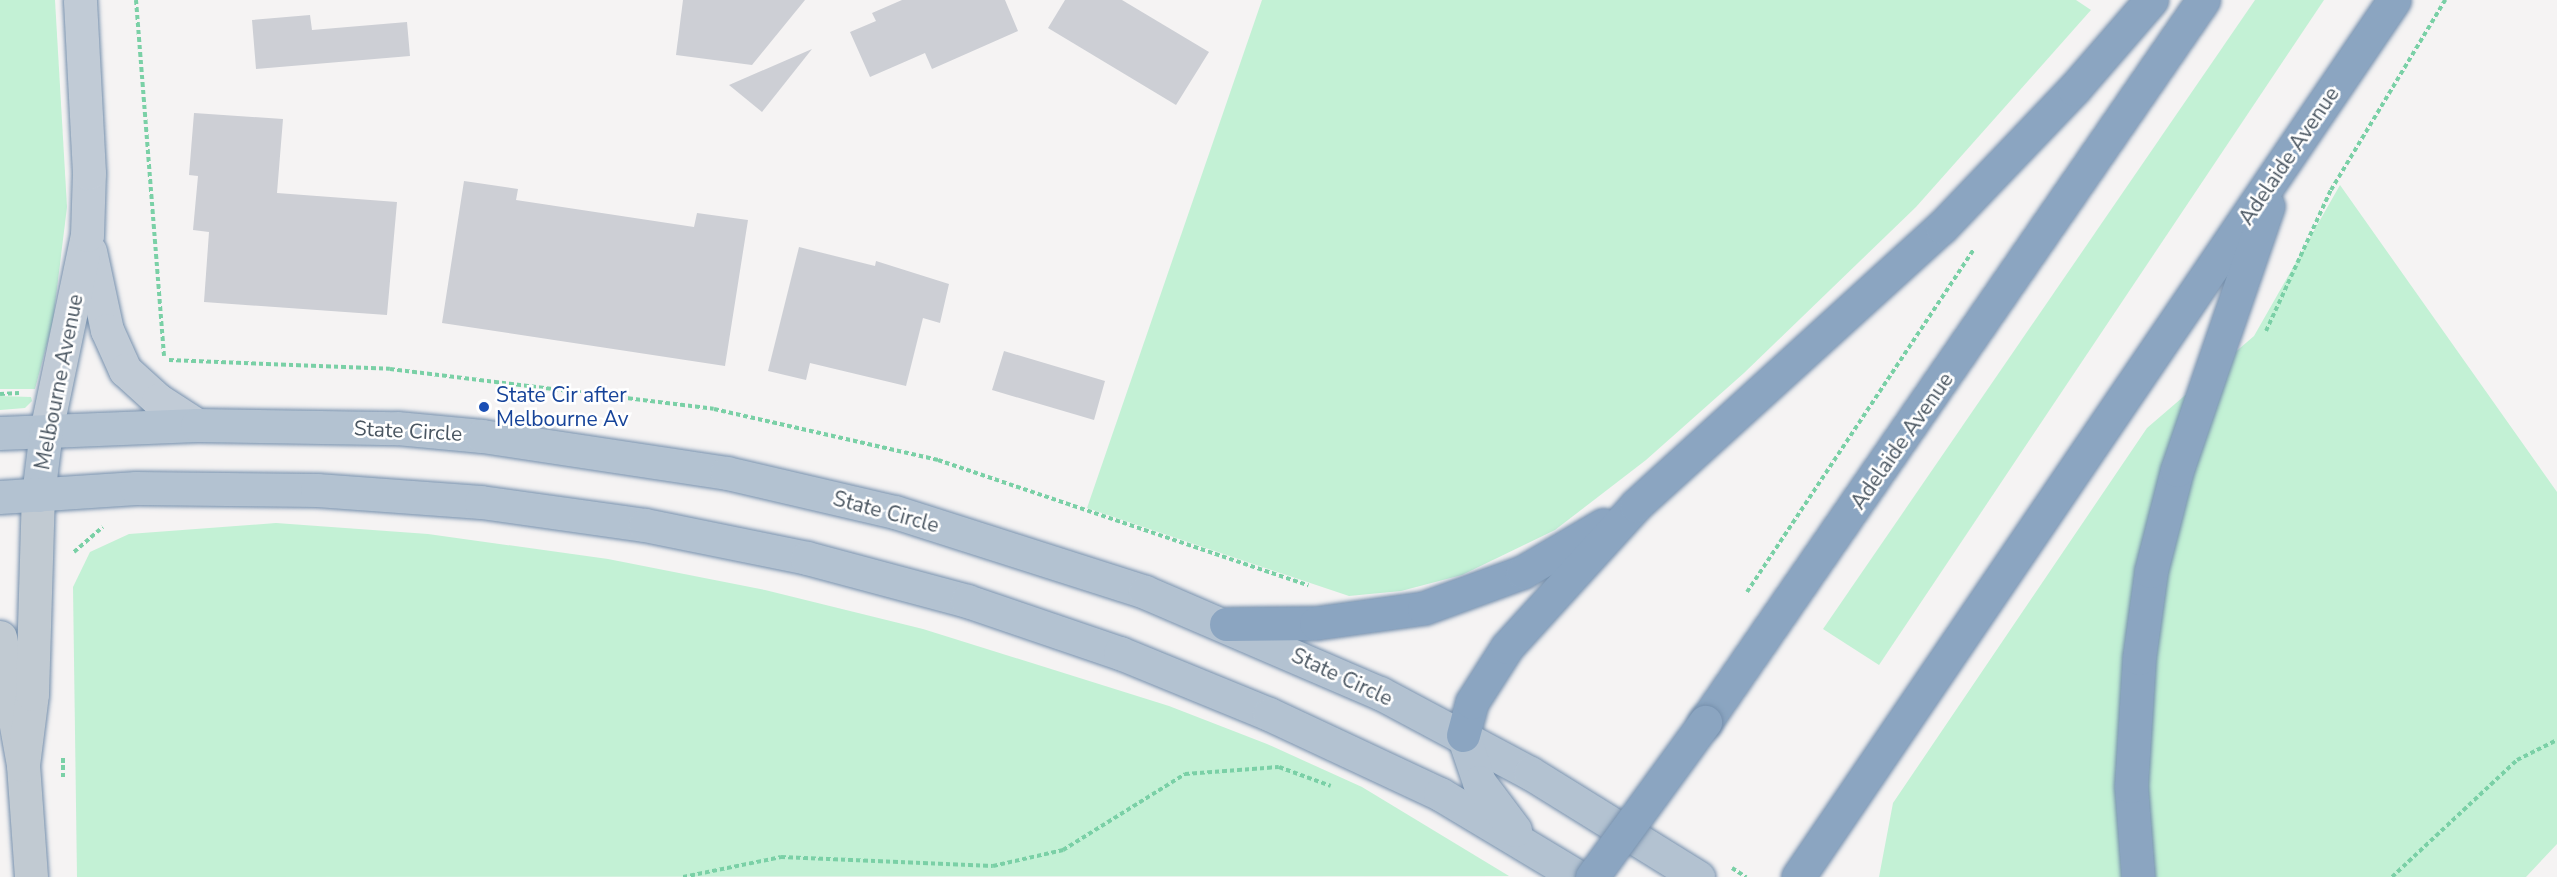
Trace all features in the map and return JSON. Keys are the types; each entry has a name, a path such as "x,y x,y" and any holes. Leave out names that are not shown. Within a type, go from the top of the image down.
{"highway":[{"path":"1463,735 1472,702 1507,647 1636,505 1942,227 2074,89 2151,0"},
{"name":"Adelaide Avenue","path":"1592,877 1705,722 2203,0"},
{"name":"Adelaide Avenue","path":"1798,877 1842,808 2394,0"},
{"path":"2138,877 2131,786 2139,658 2151,571 2177,470 2283,165"},
{"path":"1226,624 1366,618 1461,598 1523,572 1636,505"}],"main road":[{"name":"Melbourne Avenue","path":"38,495 46,431 87,235 89,173 80,0"},
{"path":"87,235 107,330 125,370 158,400 197,425"},
{"name":"State Circle","path":"0,433 197,425 397,428 482,436 727,473 895,512 1054,561 1226,624 1463,735 1698,877"},
{"path":"0,497 102,489 317,490 481,502 645,525 807,558 967,601 1120,653 1290,724 1440,794 1526,843 1578,877"},
{"path":"1463,735 1479,782 1526,843"}],"street":[{"name":"Melbourne Avenue","path":"23,765 32,694 38,495"},
{"name":"Melbourne Avenue","path":"0,637 23,765 31,877"}],"path":[{"path":"136,0 164,360"},
{"path":"2264,336 2331,190 2445,0"},
{"path":"1742,600 1979,241"},
{"path":"68,561 87,538 103,529 102,489"},
{"path":"2392,877 2517,760 2557,740"},
{"path":"684,877 781,857 993,866 1063,850 1185,774 1279,767 1334,787"}],"green space":[{"path":"0,0 55,0 67,207 53,321 35,389 0,389"},
{"path":"1262,0 2076,0 2091,10 1916,207 1744,373 1646,460 1555,530 1462,575 1401,591 1349,596 1087,508"},
{"path":"2255,0 2324,0 1879,665 1823,629"},
{"path":"2340,185 2557,492 2557,844 2526,877 1879,877 1893,803 2147,428 2254,336"},
{"path":"0,396 31,397 32,401 25,408 0,410"},
{"path":"276,523 428,534 608,559 765,590 923,629 1169,706 1267,744 1362,787 1509,876 77,877 73,587 90,552 129,534"}],"building":[{"path":"683,0 805,0 752,65 676,55"},
{"path":"902,0 1005,0 1018,31 932,69 925,53 870,77 850,32 876,21 872,13"},
{"path":"1065,0 1122,0 1209,52 1176,105 1048,28"},
{"path":"310,15 312,30 407,22 410,56 256,69 252,20"},
{"path":"812,49 762,112 729,85"},
{"path":"194,113 283,119 277,193 397,202 387,315 204,302 209,232 193,230 198,176 189,175"},
{"path":"464,181 518,189 516,200 694,227 697,213 748,220 725,366 442,323"},
{"path":"799,247 875,266 876,261 949,284 940,323 923,318 906,386 810,363 806,380 768,371"},
{"path":"1004,351 1105,381 1094,420 992,390"}],"place":[{"name":"State Cir after Melbourne Av","path":"484,407"}]}
